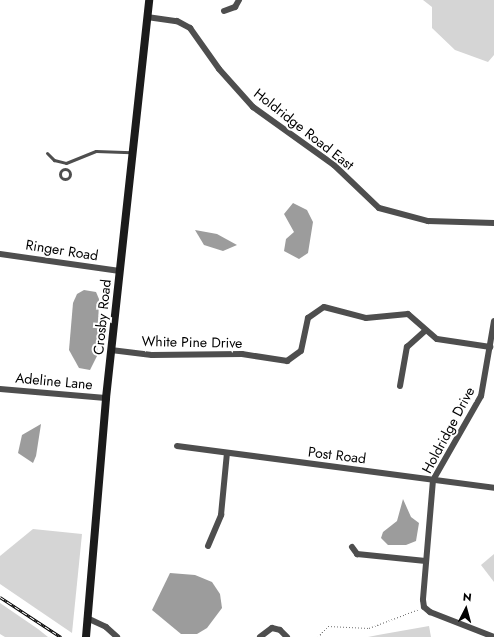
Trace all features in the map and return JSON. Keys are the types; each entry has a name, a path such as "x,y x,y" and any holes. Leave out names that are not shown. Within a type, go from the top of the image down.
{"street":[{"name":"Crosby Road","path":"86,637 106,398 149,0"},
{"path":"224,11 235,7 239,0"},
{"name":"Holdridge Road East","path":"147,17 177,21 186,26 253,107 334,165 379,208 428,221 494,223"},
{"name":"Ringer Road","path":"0,254 120,271"},
{"name":"White Pine Drive","path":"111,350 152,355 242,354 287,361 301,351 308,318 324,307 366,318 408,314 418,321 425,331 443,340 490,347"},
{"name":"Holdridge Drive","path":"424,607 423,597 433,480 481,396 494,321"},
{"path":"400,386 407,347 425,331"},
{"name":"Adeline Lane","path":"0,389 106,398"},
{"name":"Post Road","path":"177,446 494,488"},
{"path":"208,546 221,514 227,453"},
{"path":"352,547 357,554 426,561"},
{"path":"424,607 494,637"},
{"path":"87,618 106,627 117,637"},
{"path":"260,637 272,628 287,637"}],"lane":[{"path":"47,153 54,160 66,163 96,151 133,152"},
{"path":"66,163 66,169"}],"path":[{"path":"318,637 328,626 369,628 424,607"}],"shaded area":[{"path":"423,0 494,0 494,55 488,62 455,50 432,28 432,7"},
{"path":"293,203 307,210 313,222 308,253 299,259 284,251 286,239 294,232 284,214"},
{"path":"195,230 217,234 237,245 223,251 204,245"},
{"path":"84,290 96,292 99,299 97,356 90,370 79,368 69,350 73,303 77,294"},
{"path":"41,424 36,456 33,463 18,453 22,435"},
{"path":"403,499 411,517 419,523 416,541 406,545 388,545 381,538 383,532 397,521"},
{"path":"33,529 82,534 72,633 0,584 0,556"},
{"path":"494,554 494,582 481,565"},
{"path":"170,573 195,575 212,582 220,594 222,608 207,628 197,634 181,634 152,610"},
{"path":"0,603 48,637 5,637 0,634"},
{"path":"429,626 431,637 368,637 378,635"}],"railway":[{"path":"0,597 61,637"}]}
